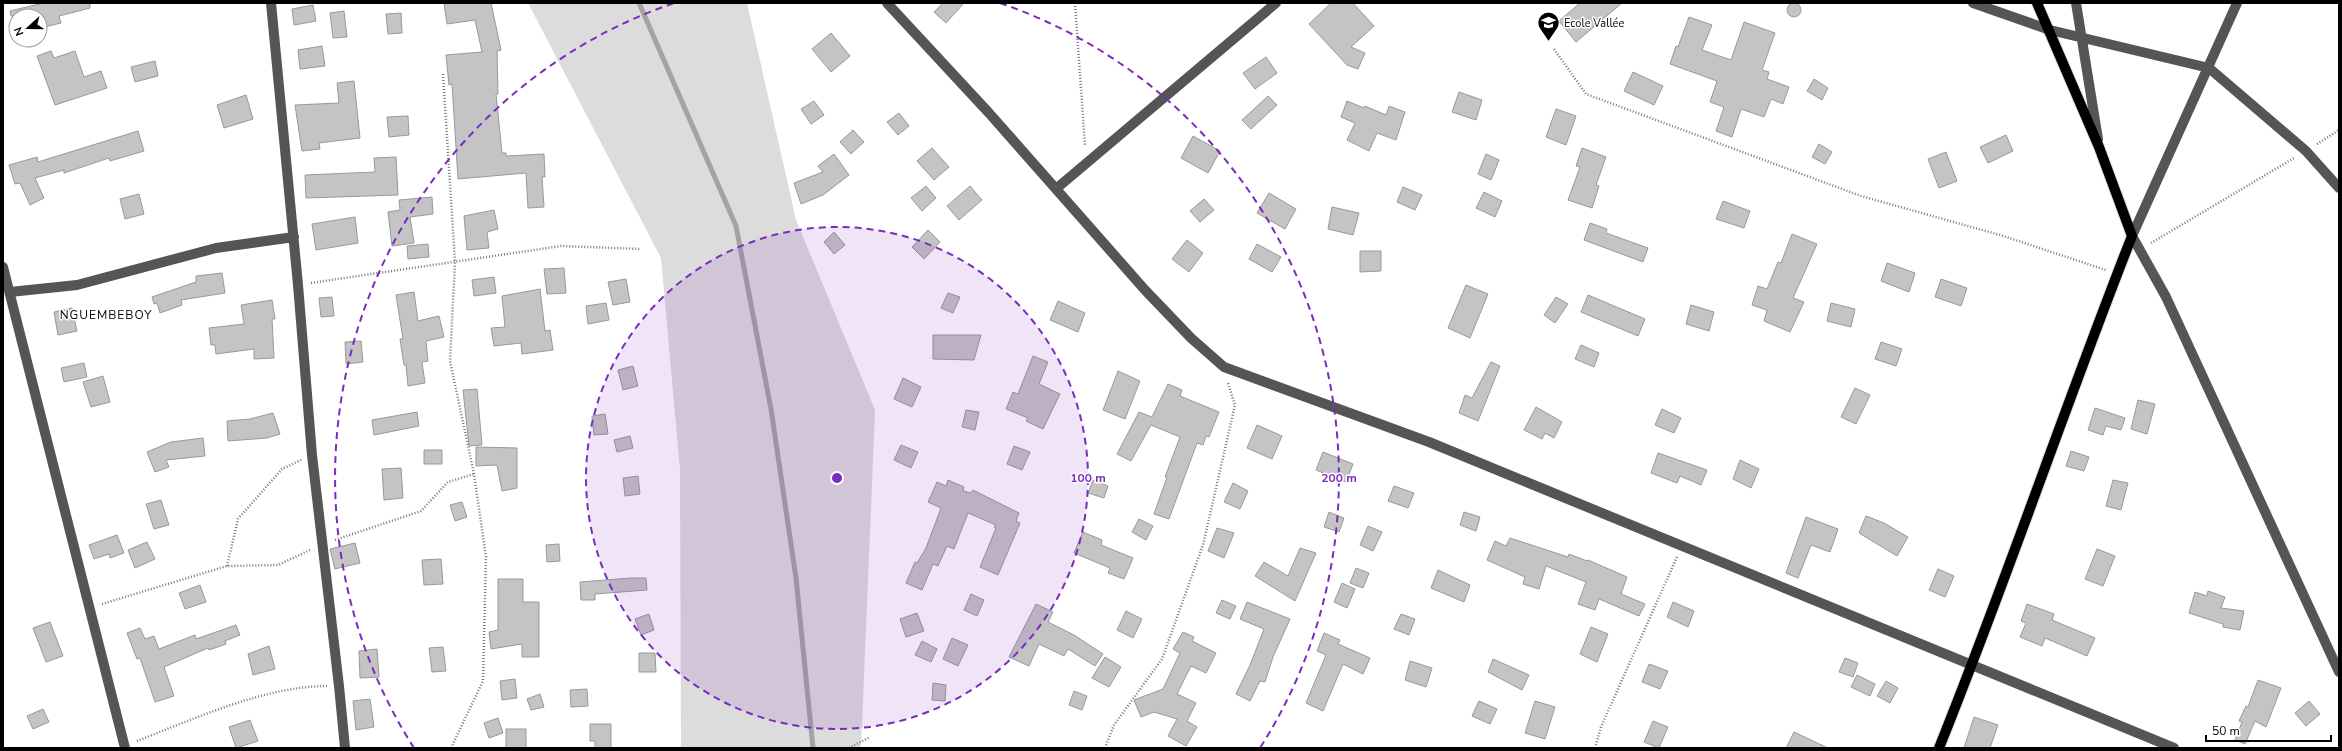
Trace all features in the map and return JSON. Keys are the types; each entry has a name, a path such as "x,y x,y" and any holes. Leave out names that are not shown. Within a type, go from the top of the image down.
{"main road":[{"path":"1939,748 1972,664 2132,236 2099,147 2050,30 2037,3"}],"street":[{"path":"272,3 294,237 312,455 340,686 344,748"},
{"path":"887,3 944,63 1057,188 1145,290 1191,338 1224,367 1429,442 1681,547 1972,664 2174,748"},
{"path":"1057,188 1276,3"},
{"path":"1973,3 2050,30 2209,68 2306,151 2339,188"},
{"path":"2076,3 2099,147"},
{"path":"2237,3 2132,236 2166,297 2339,672"},
{"path":"10,292 77,285 216,248 294,237"},
{"path":"3,267 88,609 125,747"}],"path":[{"path":"1075,3 1086,162"},
{"path":"1554,49 1586,94 1861,196 2000,235 2117,273"},
{"path":"443,74 455,262 450,361 474,474 486,557 484,681 451,748"},
{"path":"2140,250 2339,130"},
{"path":"298,285 562,246 641,249"},
{"path":"1105,748 1114,725 1162,659 1203,544 1235,405 1224,367"},
{"path":"227,566 238,519 282,470 312,455"},
{"path":"88,609 227,566 278,565 322,545 421,511 448,482 474,474"},
{"path":"1595,748 1601,727 1681,547"},
{"path":"125,747 238,702 311,686 340,686"},
{"path":"849,748 870,737"}],"shaded area":[{"path":"528,3 747,3 796,220 875,410 861,748 681,748 680,469 661,258"}],"building":[{"path":"43,3 90,3 90,8 59,16 61,23 48,26 48,8 22,8"},
{"path":"444,3 491,3 501,50 497,51 498,94 496,94 502,153 506,153 506,156 544,154 545,177 542,177 544,207 528,208 526,173 458,179 452,84 449,85 446,55 482,52 475,20 447,24"},
{"path":"943,3 964,3 946,23 934,12"},
{"path":"1331,3 1353,3 1374,26 1351,47 1365,53 1358,69 1347,65 1309,24"},
{"path":"1580,3 1622,3 1576,42 1559,21"},
{"path":"1791,3 1797,3 1801,7 1801,13 1797,17 1791,17 1787,13 1787,7"},
{"path":"313,5 316,21 294,25 292,9"},
{"path":"344,11 347,37 333,38 330,13"},
{"path":"401,13 402,33 388,34 386,14"},
{"path":"1689,17 1712,25 1702,50 1731,60 1744,22 1775,33 1762,70 1769,72 1767,79 1789,87 1783,104 1771,99 1764,117 1741,109 1732,137 1716,131 1724,107 1710,102 1717,81 1670,64"},
{"path":"831,33 850,56 831,72 812,49"},
{"path":"322,46 325,66 300,69 298,50"},
{"path":"51,51 54,58 75,51 84,77 101,71 107,88 55,105 37,56"},
{"path":"1266,57 1277,73 1255,89 1243,73"},
{"path":"155,61 158,76 135,82 131,67"},
{"path":"1633,72 1663,86 1654,105 1624,91"},
{"path":"1814,79 1828,88 1822,100 1807,91"},
{"path":"354,81 360,138 319,143 320,149 302,151 295,105 339,103 337,83"},
{"path":"1459,92 1482,100 1476,120 1452,112"},
{"path":"246,95 253,119 224,128 217,105"},
{"path":"1268,96 1277,105 1251,129 1242,120"},
{"path":"814,101 824,115 811,124 801,109"},
{"path":"1347,101 1364,108 1365,106 1386,115 1389,106 1405,112 1396,140 1377,133 1369,151 1347,140 1355,123 1341,117"},
{"path":"1556,109 1576,116 1566,145 1546,137"},
{"path":"899,113 909,126 898,135 887,122"},
{"path":"408,116 409,135 389,137 387,117"},
{"path":"853,130 864,142 851,154 840,142"},
{"path":"138,131 144,151 110,161 109,158 64,173 64,170 35,178 44,198 30,205 20,183 15,184 9,165 37,157 38,162"},
{"path":"2006,135 2013,151 1988,163 1980,147"},
{"path":"1193,136 1220,151 1208,173 1181,158"},
{"path":"1819,144 1832,152 1825,164 1812,157"},
{"path":"932,148 949,167 934,180 917,161"},
{"path":"1582,148 1606,157 1596,185 1599,186 1592,208 1568,200 1580,167 1576,166"},
{"path":"1946,152 1957,181 1939,188 1928,159"},
{"path":"834,154 849,175 823,195 801,204 794,183 823,172 818,166"},
{"path":"1486,154 1499,160 1491,180 1478,174"},
{"path":"396,157 398,195 306,198 305,175 375,172 374,158"},
{"path":"926,186 936,198 922,211 911,198"},
{"path":"970,186 982,200 959,220 947,206"},
{"path":"1403,187 1422,195 1415,210 1397,202"},
{"path":"1484,192 1502,201 1495,217 1476,208"},
{"path":"1269,193 1296,209 1285,229 1257,213"},
{"path":"139,194 144,214 125,219 120,199"},
{"path":"432,197 433,214 410,217 414,243 392,246 388,212 400,210 399,200"},
{"path":"1204,199 1214,210 1200,222 1190,211"},
{"path":"1723,201 1750,211 1744,228 1716,219"},
{"path":"1332,207 1359,213 1353,235 1328,229"},
{"path":"494,210 498,229 487,232 489,248 467,250 464,216"},
{"path":"355,217 358,243 316,250 312,224"},
{"path":"1590,223 1607,229 1606,233 1648,248 1643,262 1584,240"},
{"path":"928,230 940,242 924,259 912,247"},
{"path":"834,232 845,245 834,254 824,242"},
{"path":"1792,234 1817,244 1793,298 1804,302 1790,332 1764,321 1767,310 1752,305 1758,286 1767,289 1778,262 1781,263"},
{"path":"1187,240 1203,253 1189,272 1172,259"},
{"path":"428,244 429,257 408,259 407,246"},
{"path":"1257,244 1281,257 1272,272 1249,259"},
{"path":"1360,251 1381,251 1381,271 1360,272"},
{"path":"1887,263 1915,273 1909,292 1881,281"},
{"path":"564,268 566,293 547,294 544,269"},
{"path":"222,273 225,293 181,300 182,305 160,313 157,303 154,304 152,297 196,282 196,276"},
{"path":"494,277 496,293 474,296 472,280"},
{"path":"626,279 630,302 613,305 608,282"},
{"path":"1941,279 1967,288 1961,306 1935,297"},
{"path":"1466,285 1488,294 1470,338 1448,328"},
{"path":"540,289 545,331 550,330 553,350 522,354 521,343 494,346 491,328 505,327 502,296"},
{"path":"414,292 418,321 439,316 444,337 426,341 428,361 422,362 425,383 408,386 406,365 404,365 400,339 403,339 396,295"},
{"path":"948,293 960,297 953,313 941,308"},
{"path":"1588,295 1645,319 1638,336 1581,312"},
{"path":"332,297 334,316 321,317 319,298"},
{"path":"1556,297 1568,304 1555,323 1544,315"},
{"path":"272,300 275,319 272,319 274,358 254,359 254,349 216,354 215,345 211,345 209,328 244,324 241,305"},
{"path":"1058,301 1085,313 1078,332 1050,320"},
{"path":"606,303 609,320 588,324 586,306"},
{"path":"1831,303 1855,309 1851,327 1827,321"},
{"path":"1691,305 1714,312 1709,331 1686,324"},
{"path":"72,308 77,331 58,335 54,312"},
{"path":"933,335 981,335 974,360 933,359"},
{"path":"361,341 363,362 346,364 345,342"},
{"path":"1881,342 1902,349 1896,366 1875,359"},
{"path":"1581,345 1599,353 1594,367 1575,359"},
{"path":"1033,356 1048,362 1039,384 1060,394 1043,429 1026,421 1028,418 1006,409 1013,392 1018,394"},
{"path":"1491,362 1500,366 1478,421 1459,413 1465,395 1472,398"},
{"path":"84,363 87,377 64,382 61,368"},
{"path":"633,366 638,386 623,390 618,370"},
{"path":"1118,371 1140,381 1125,419 1103,410"},
{"path":"103,376 110,402 91,407 83,382"},
{"path":"903,378 921,387 912,407 894,399"},
{"path":"1168,384 1182,390 1180,396 1219,412 1209,437 1206,436 1203,445 1197,443 1169,519 1154,514 1167,477 1165,477 1180,437 1151,425 1131,461 1117,454 1139,412 1152,417"},
{"path":"1855,388 1870,395 1856,424 1841,417"},
{"path":"477,389 482,445 469,446 463,390"},
{"path":"2138,400 2155,404 2147,434 2131,429"},
{"path":"1536,407 1562,422 1554,438 1545,433 1542,439 1524,430"},
{"path":"2095,408 2125,418 2121,430 2106,426 2103,435 2088,430"},
{"path":"1662,409 1681,418 1674,433 1655,425"},
{"path":"966,410 979,412 975,430 962,427"},
{"path":"417,412 419,426 374,435 372,420"},
{"path":"273,413 280,434 267,438 228,441 227,421 250,419"},
{"path":"605,414 608,434 594,435 592,416"},
{"path":"1257,425 1282,436 1272,459 1247,448"},
{"path":"630,436 633,448 617,452 614,440"},
{"path":"203,438 205,456 166,460 169,467 155,472 147,452 171,442"},
{"path":"901,445 918,452 911,468 894,460"},
{"path":"1014,446 1030,452 1022,470 1007,464"},
{"path":"476,447 517,448 517,488 502,491 497,465 476,466"},
{"path":"424,450 442,450 442,464 424,464"},
{"path":"2071,451 2089,457 2084,471 2066,466"},
{"path":"1323,452 1353,464 1346,482 1316,470"},
{"path":"1658,453 1707,470 1701,485 1680,476 1677,483 1651,473"},
{"path":"1740,460 1759,469 1751,488 1733,479"},
{"path":"401,468 403,498 384,500 382,469"},
{"path":"638,476 640,494 625,496 623,478"},
{"path":"948,480 964,487 963,491 971,493 973,490 1019,513 1016,521 1020,523 998,575 980,567 996,525 968,513 954,549 947,546 938,566 933,564 922,590 906,583 915,562 917,563 926,548 941,508 928,502 937,482 946,486"},
{"path":"1093,480 1108,486 1104,498 1088,493"},
{"path":"2113,480 2128,483 2121,510 2106,506"},
{"path":"1233,483 1248,491 1240,509 1224,502"},
{"path":"1394,486 1414,493 1408,508 1388,501"},
{"path":"161,500 169,525 154,529 146,504"},
{"path":"462,502 467,517 455,521 450,505"},
{"path":"1329,512 1344,518 1339,532 1324,527"},
{"path":"1464,512 1480,517 1476,531 1460,525"},
{"path":"1866,516 1884,523 1908,537 1897,556 1859,533"},
{"path":"1806,517 1838,529 1830,552 1811,545 1798,578 1786,573"},
{"path":"1139,519 1153,526 1146,540 1132,532"},
{"path":"1368,526 1382,532 1373,551 1360,545"},
{"path":"1217,528 1234,533 1224,558 1208,551"},
{"path":"1083,532 1102,540 1101,545 1133,558 1124,579 1108,573 1110,568 1074,553"},
{"path":"117,535 124,553 110,558 109,554 94,559 89,545"},
{"path":"1510,538 1568,557 1569,554 1587,561 1588,560 1627,577 1621,594 1645,604 1639,616 1599,599 1595,610 1578,604 1586,582 1546,566 1539,589 1523,584 1525,577 1487,560 1495,541 1506,546"},
{"path":"147,542 155,559 135,568 128,550"},
{"path":"355,543 360,563 335,569 330,549"},
{"path":"559,544 560,561 547,562 546,545"},
{"path":"1300,548 1316,553 1295,601 1255,576 1264,562 1288,576"},
{"path":"2097,549 2115,556 2103,586 2085,579"},
{"path":"441,559 443,584 424,585 422,560"},
{"path":"1356,568 1369,573 1363,588 1350,583"},
{"path":"1938,569 1954,576 1945,597 1929,590"},
{"path":"1438,570 1470,585 1464,602 1431,588"},
{"path":"646,578 647,590 595,594 595,600 581,600 580,582"},
{"path":"498,579 523,579 523,602 539,602 539,657 522,657 522,644 491,649 489,632 498,630"},
{"path":"1342,583 1355,589 1347,608 1334,602"},
{"path":"200,585 206,602 185,609 179,593"},
{"path":"2208,591 2225,597 2221,608 2244,611 2240,630 2223,627 2223,624 2189,613 2195,592 2207,596"},
{"path":"971,594 984,600 977,616 964,610"},
{"path":"1222,600 1236,606 1230,619 1216,613"},
{"path":"1247,602 1290,619 1273,657 1265,682 1260,681 1250,701 1236,694 1250,665 1264,629 1240,619"},
{"path":"1673,602 1694,611 1688,627 1667,617"},
{"path":"1036,604 1053,612 1048,622 1074,635 1103,654 1095,666 1068,649 1064,656 1039,644 1029,666 1009,657"},
{"path":"2027,604 2054,614 2052,620 2095,638 2087,656 2045,638 2042,646 2020,637 2026,623 2021,621"},
{"path":"1126,611 1142,619 1133,638 1117,630"},
{"path":"917,613 924,631 906,637 900,619"},
{"path":"649,614 654,630 641,635 635,619"},
{"path":"1401,614 1415,619 1409,635 1394,629"},
{"path":"50,622 63,656 46,662 33,628"},
{"path":"236,625 240,635 225,641 226,644 209,650 208,648 164,667 174,696 155,702 140,658 137,659 127,633 140,628 145,639 154,636 159,649 195,635 196,639"},
{"path":"1591,627 1608,634 1597,662 1580,654"},
{"path":"1183,632 1194,637 1192,641 1216,653 1206,673 1191,666 1177,694 1196,703 1187,721 1197,727 1186,746 1168,736 1177,719 1154,712 1141,717 1134,700 1163,689 1180,653 1173,649"},
{"path":"1324,633 1340,640 1338,644 1370,658 1363,674 1343,664 1323,711 1306,703 1326,655 1317,651"},
{"path":"952,638 968,645 958,666 943,659"},
{"path":"922,641 937,649 931,662 915,655"},
{"path":"269,646 275,669 253,675 248,654"},
{"path":"443,647 446,671 432,672 429,648"},
{"path":"377,649 379,677 360,678 359,651"},
{"path":"639,653 655,653 656,672 639,672"},
{"path":"1105,657 1121,667 1109,687 1092,678"},
{"path":"1845,658 1858,663 1853,677 1839,672"},
{"path":"1493,659 1529,675 1522,690 1488,672"},
{"path":"1410,661 1432,668 1426,687 1405,680"},
{"path":"1649,664 1668,671 1660,689 1642,682"},
{"path":"1857,675 1875,684 1870,696 1851,687"},
{"path":"515,679 517,698 502,700 500,681"},
{"path":"2258,680 2281,688 2266,727 2255,721 2245,744 2235,740 2242,722 2239,721 2246,706 2248,707"},
{"path":"1886,681 1898,688 1890,703 1877,696"},
{"path":"933,683 946,685 945,701 932,700"},
{"path":"587,689 588,706 571,707 570,690"},
{"path":"1074,691 1087,696 1082,710 1069,705"},
{"path":"540,694 544,707 531,710 527,699"},
{"path":"370,699 374,727 356,730 353,701"},
{"path":"1479,701 1497,709 1490,724 1472,716"},
{"path":"1535,701 1555,707 1545,739 1525,733"},
{"path":"2309,701 2320,714 2306,726 2295,713"},
{"path":"43,709 49,722 33,729 27,716"},
{"path":"1974,717 1998,725 1990,748 1964,748"},
{"path":"498,718 503,733 489,738 484,723"},
{"path":"250,720 258,741 236,748 229,727"},
{"path":"1653,721 1668,727 1659,748 1644,742"},
{"path":"590,724 611,724 611,748 595,748 595,741 590,741"},
{"path":"506,729 526,729 526,748 506,748"},
{"path":"1794,732 1828,748 1786,748"}],"waterway":[{"path":"639,3 736,226 771,409 796,578 813,748"}],"place":[{"name":"Ecole Vallée","path":"1548,42"}],"district":[{"name":"NGUEMBEBOY","path":"106,315"}]}
